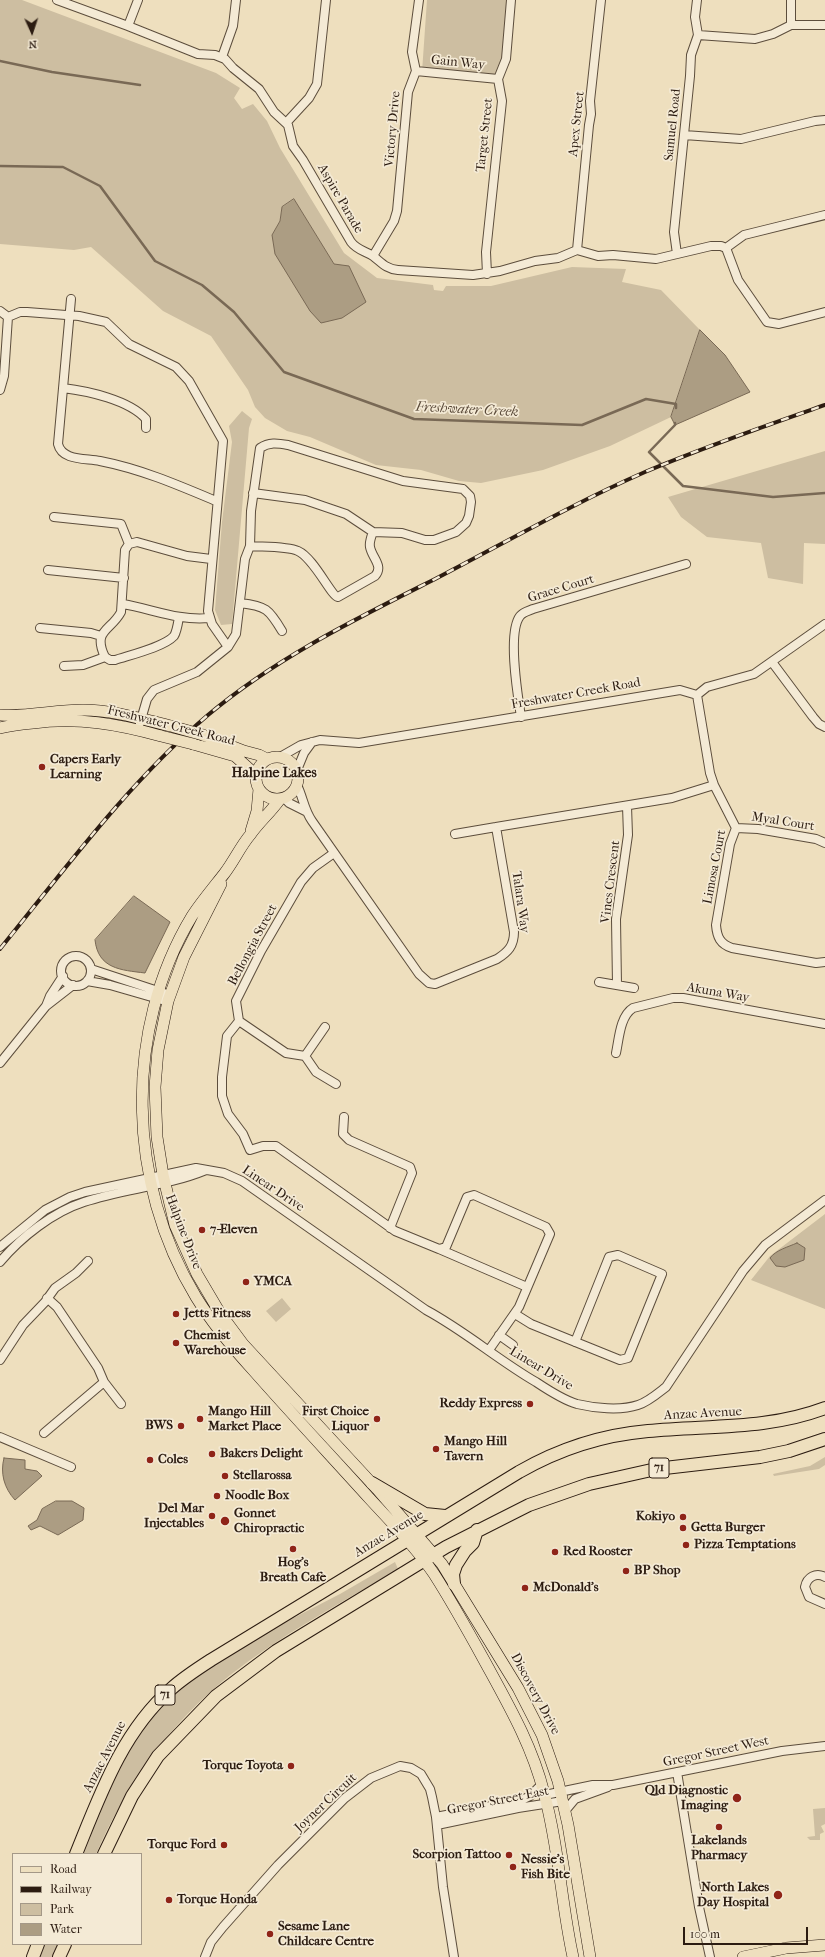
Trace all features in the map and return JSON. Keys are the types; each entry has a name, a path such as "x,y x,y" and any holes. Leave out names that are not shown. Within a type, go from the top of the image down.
{"highway":[{"name":"Anzac Avenue","path":"76,1853 111,1771 124,1745 141,1720 160,1699 183,1679 210,1660 445,1516 536,1462 578,1445 609,1436 647,1431 736,1427 774,1423 825,1408"},
{"name":"71","path":"104,1853 132,1796 158,1756 216,1696 281,1648 429,1558 478,1530 541,1500 595,1482 656,1469 760,1457 789,1451 825,1439"},
{"path":"372,1483 425,1514 445,1516"},
{"path":"454,1584 453,1574 456,1565 465,1551 473,1543 478,1530"},
{"path":"33,1957 38,1945"},
{"path":"59,1957 65,1945"}],"main road":[{"name":"Freshwater Creek Road","path":"0,715 21,717 68,710 94,710 141,718 203,735 267,759"},
{"name":"Freshwater Creek Road","path":"0,728 45,721 76,720 104,722 235,756 256,775"},
{"path":"280,757 287,760 296,770 297,785 290,795 282,799 268,797 259,789 256,775 258,769 267,759 280,757"},
{"name":"Halpine Drive","path":"250,834 256,817 259,789"},
{"name":"Halpine Drive","path":"282,799 250,834 224,874 211,888 178,942 164,997 155,1087 155,1124 164,1179 172,1213 182,1244 197,1274 220,1313 243,1344 372,1483 417,1534 429,1558"},
{"name":"Halpine Drive","path":"164,997 149,1033 143,1084 143,1137 150,1182 160,1217 175,1256 196,1296 214,1324 253,1371 348,1473 406,1540 429,1558"},
{"path":"429,1558 432,1571 456,1610 515,1717 533,1756 546,1799 573,1957"},
{"name":"Discovery Drive","path":"429,1558 454,1584 531,1712 546,1746 563,1801 590,1957"},
{"path":"743,1957 825,1945"}],"street":[{"path":"57,0 198,54 222,57 233,26 236,0"},
{"path":"128,26 138,0"},
{"path":"286,123 309,98 317,84 326,0"},
{"path":"416,71 412,52 419,0"},
{"path":"498,79 506,59 511,0"},
{"name":"Apex Street","path":"577,250 588,125 591,114 590,101 601,0"},
{"name":"Samuel Road","path":"677,254 674,232 690,76 690,55 698,35 695,17 697,0"},
{"path":"791,0 791,25"},
{"path":"698,35 755,39 773,34 791,25 825,25"},
{"name":"Aspire Parade","path":"222,57 259,89 274,112 286,123 294,146 315,179 351,242 359,250 373,256 385,266 394,270 464,275 487,274 535,261 558,258 577,250"},
{"name":"Gain Way","path":"416,71 498,79"},
{"name":"Victory Drive","path":"373,256 394,221 397,211 408,92 416,71"},
{"name":"Target Street","path":"487,274 486,252 502,101 498,79"},
{"path":"684,135 741,139 815,121 825,120"},
{"path":"726,248 740,236 825,215"},
{"path":"577,250 595,255 613,255 652,259 711,246 721,246 726,248 738,280 767,322 779,324 825,312"},
{"path":"71,299 58,444 64,454 122,466 157,476 216,501"},
{"path":"0,311 8,317"},
{"path":"8,317 23,312 70,316 106,322 129,344 167,361 184,375 223,441 216,501 208,605 209,618 228,647"},
{"path":"0,390 4,376 8,317"},
{"path":"63,388 88,392 136,410 146,419 146,428"},
{"path":"139,730 147,699 154,690 197,672 228,647 237,630 245,560 250,546 253,493 260,448 269,443 299,447 403,481 462,489 470,496 471,509 466,523 456,532 446,537 425,540 402,533 373,532 346,514 305,500 253,493"},
{"path":"54,516 121,524 129,544"},
{"path":"250,546 299,551 319,570 332,594 338,597 378,573 378,565 370,548 373,532"},
{"path":"104,657 100,642 101,636 106,627 118,618 123,604 125,550 129,544 137,542 187,556 212,559"},
{"name":"Grace Court","path":"521,717 514,668 516,623 520,616 533,609 686,564"},
{"path":"48,570 124,578"},
{"path":"240,603 266,609 272,615 282,631"},
{"path":"123,604 179,617 193,619 209,618"},
{"path":"64,666 83,665 104,657 110,660 116,660 155,646 174,636 179,617"},
{"path":"696,695 707,687 748,677 772,662 825,624"},
{"path":"40,628 91,633 101,636"},
{"path":"772,662 813,717 825,727"},
{"name":"Freshwater Creek Road","path":"280,757 301,745 324,740 359,743 680,690 696,695"},
{"name":"Limosa Court","path":"696,695 710,773 714,785 736,828 730,844 716,925 719,940 726,946 732,948 816,963 825,962"},
{"path":"296,770 304,752 312,742"},
{"name":"Talara Way","path":"297,785 302,794 305,811 419,974 429,983 435,984 497,959 504,955 513,945 514,932 496,827"},
{"path":"455,834 672,798 714,785"},
{"name":"Talara Way","path":"282,799 305,811"},
{"name":"Vines Crescent","path":"617,985 616,919 628,835 627,806"},
{"name":"Myal Court","path":"736,828 765,830 816,839 825,843"},
{"name":"Bellongia Street","path":"239,1021 236,1001 260,951 301,882 313,868 334,853"},
{"path":"74,985 65,980 62,967 71,957 80,956 84,958 91,969 164,997"},
{"path":"87,981 91,969"},
{"path":"46,1006 50,996 63,976"},
{"path":"0,1063 46,1006 74,985 79,985 87,981 164,997"},
{"path":"599,982 634,988"},
{"name":"Akuna Way","path":"616,1053 628,1012 634,1008 673,998 683,998 825,1024"},
{"path":"336,1084 316,1072 305,1056 286,1053 239,1021 227,1036 222,1077 222,1096 228,1114 239,1128 250,1150 263,1146 276,1146 390,1228 527,1288"},
{"path":"305,1056 325,1027"},
{"path":"344,1117 343,1134 349,1140 410,1167 412,1173 390,1228"},
{"name":"Linear Drive","path":"150,1182 206,1170 224,1173 242,1181 421,1306 455,1327 516,1370 549,1390 576,1404 617,1408 637,1406 666,1387 743,1271 764,1246 825,1200"},
{"path":"0,1247 33,1218 62,1201 85,1192 150,1182"},
{"path":"1,1258 34,1232 66,1210 95,1199 150,1182"},
{"path":"439,1249 446,1247 467,1197 474,1195 546,1227 550,1234 515,1314 489,1350"},
{"path":"515,1314 531,1324 575,1342 620,1360 628,1358 662,1274 618,1254 608,1257 575,1342"},
{"path":"0,1360 23,1325 55,1288 76,1273 88,1261"},
{"path":"47,1298 57,1307 98,1368 104,1382 121,1404"},
{"path":"499,1335 513,1345"},
{"path":"44,1433 104,1382"},
{"path":"0,1437 71,1467"},
{"path":"825,1577 821,1575 814,1576 808,1580 805,1587 809,1597 825,1604"},
{"name":"Gregor Street West","path":"563,1801 613,1785 782,1751 825,1746"},
{"name":"Joyner Circuit","path":"205,1957 211,1942 217,1934 278,1865 345,1798 371,1778 400,1766 417,1770 425,1779 430,1789 437,1821 443,1887 454,1957"},
{"path":"677,1772 699,1907 710,1957"},
{"name":"Gregor Street East","path":"437,1821 522,1800 530,1796 542,1784"},
{"name":"Gregor Street West","path":"563,1801 593,1785 613,1785"},
{"name":"Gregor Street East","path":"437,1821 546,1799 563,1801"}],"green space":[{"path":"0,0 22,0 216,73 240,88 234,98 242,109 253,104 267,121 280,148 344,253 377,278 433,285 434,290 443,291 446,286 491,286 572,267 626,269 622,282 661,290 700,330 671,417 610,446 543,470 481,483 459,481 421,470 376,465 310,437 287,431 265,418 255,407 248,390 211,336 163,311 91,247 74,250 0,244","holes":["294,199 334,264 272,235 280,221 282,207"]},
{"path":"427,0 508,0 503,69 499,75 422,72"},
{"path":"242,411 252,419 249,428 232,624 221,625 215,610 222,522 232,442 229,426"},
{"path":"825,451 825,544 804,543 803,584 768,578 761,543 707,537 681,517 668,497"},
{"path":"825,1214 825,1309 751,1280 770,1256"},
{"path":"282,1298 291,1309 276,1322 266,1311"},
{"path":"825,1457 825,1465 819,1469 774,1476 773,1474 810,1466"},
{"path":"395,1562 398,1569 269,1647 229,1676 208,1694 169,1735 152,1757 121,1804 96,1853 82,1853 116,1772 132,1742 168,1698 196,1676 270,1630 340,1594"},
{"path":"825,1808 825,1824 821,1826 824,1832 820,1834 820,1840 810,1840 807,1837 815,1836 813,1809"},
{"path":"45,1945 59,1945 53,1957 39,1957"}],"water":[{"path":"294,199 334,264 349,266 366,302 342,318 321,323 310,311 275,254 272,235 280,221 282,207"},
{"path":"700,330 725,355 750,392 675,425 671,417"},
{"path":"134,896 170,922 145,973 127,971 112,966 101,957 97,950 95,940"},
{"path":"797,1243 805,1248 804,1260 785,1267 776,1266 770,1258 782,1249"},
{"path":"4,1458 25,1460 25,1469 37,1471 42,1476 15,1500 8,1490 4,1480 2,1469"},
{"path":"56,1501 72,1501 84,1508 83,1520 58,1535 40,1526 31,1530 28,1526 37,1520 42,1509"}],"waterway":[{"name":"Freshwater Creek","path":"0,61 52,72 140,85"},
{"name":"Freshwater Creek","path":"0,166 63,167 100,186 155,261 202,285 234,312 284,372 414,419 582,425 646,399 676,404 676,408"},
{"name":"Freshwater Creek","path":"675,423 675,425 649,452 683,486 773,497 825,493"}],"railway":[{"path":"0,949 98,828 151,769 208,715 234,694 262,675 290,657 348,624 566,510 619,484 690,454 825,405"}],"place":[{"name":"Capers Early Learning","path":"42,767"},
{"name":"7-Eleven","path":"202,1230"},
{"name":"YMCA","path":"246,1282"},
{"name":"Jetts Fitness","path":"176,1314"},
{"name":"Chemist Warehouse","path":"176,1343"},
{"name":"Reddy Express","path":"530,1404"},
{"name":"Mango Hill Market Place","path":"200,1419"},
{"name":"First Choice Liquor","path":"377,1419"},
{"name":"BWS","path":"181,1426"},
{"name":"Mango Hill Tavern","path":"436,1449"},
{"name":"Bakers Delight","path":"212,1454"},
{"name":"Coles","path":"150,1460"},
{"name":"Stellarossa","path":"225,1476"},
{"name":"Noodle Box","path":"217,1496"},
{"name":"Del Mar Injectables","path":"212,1516"},
{"name":"Kokiyo","path":"683,1517"},
{"name":"Gonnet Chiropractic","path":"225,1521"},
{"name":"Getta Burger","path":"683,1528"},
{"name":"Pizza Temptations","path":"686,1545"},
{"name":"Hog's Breath Cafe","path":"293,1549"},
{"name":"Red Rooster","path":"555,1552"},
{"name":"BP Shop","path":"626,1571"},
{"name":"McDonald's","path":"525,1588"},
{"name":"Torque Toyota","path":"291,1766"},
{"name":"Qld Diagnostic Imaging","path":"737,1798"},
{"name":"Lakelands Pharmacy","path":"719,1827"},
{"name":"Torque Ford","path":"224,1845"},
{"name":"Scorpion Tattoo","path":"509,1855"},
{"name":"Nessie's Fish Bite","path":"513,1867"},
{"name":"North Lakes Day Hospital","path":"778,1895"},
{"name":"Torque Honda","path":"169,1900"},
{"name":"Sesame Lane Childcare Centre","path":"270,1934"}],"district":[{"name":"Halpine Lakes","path":"274,774"}]}
